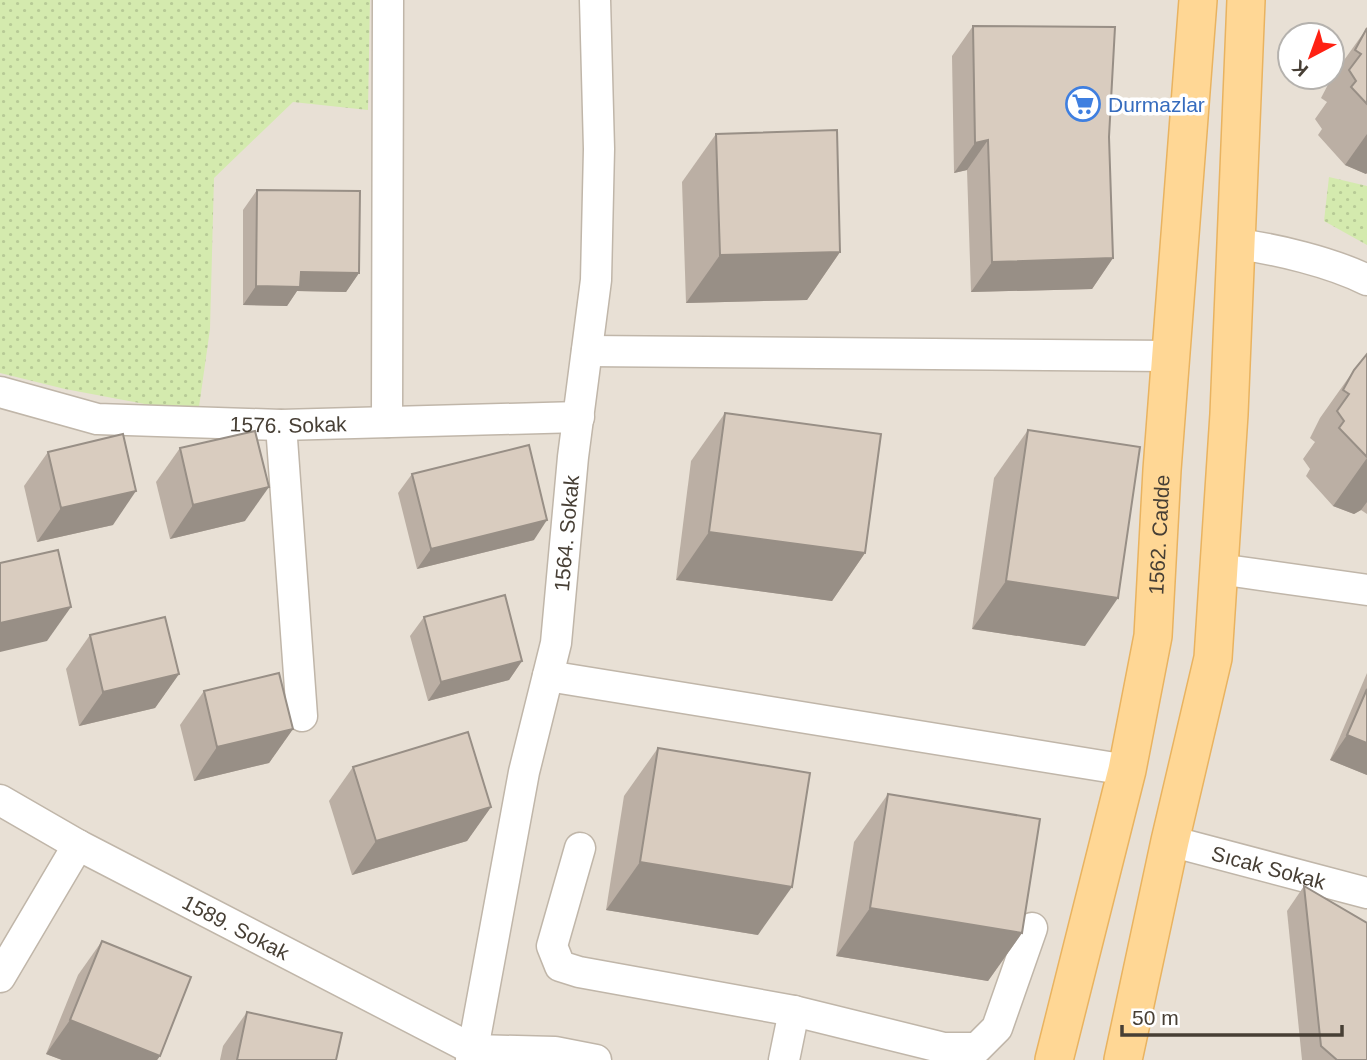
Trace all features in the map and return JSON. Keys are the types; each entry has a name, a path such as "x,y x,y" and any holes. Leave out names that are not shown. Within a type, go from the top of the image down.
{"main road":[{"name":"1562. Cadde","path":"1055,1060 1127,770 1153,636 1170,356 1198,0"},
{"path":"1124,1060 1170,841 1213,658 1229,414 1246,0"}],"street":[{"path":"387,422 388,0"},
{"name":"1564. Sokak","path":"472,1055 524,772 556,643 596,267 599,149 595,0"},
{"path":"1237,244 1260,247 1351,272 1367,280"},
{"path":"587,351 1170,356"},
{"name":"1576. Sokak","path":"0,392 97,419 281,425 579,417"},
{"path":"281,425 302,716"},
{"path":"1219,569 1367,590"},
{"path":"548,676 1127,770"},
{"name":"1589. Sokak","path":"0,800 78,845 472,1055"},
{"name":"Sıcak Sokak","path":"1170,841 1367,892"},
{"path":"0,977 78,845"},
{"path":"580,848 552,946 560,966 579,972 794,1012 944,1048 977,1048 996,1028 1032,928"},
{"path":"784,1060 794,1012"},
{"path":"472,1055 555,1052 596,1060"}],"shaded area":[{"path":"0,0 1367,0 1367,1060 0,1060"}],"green space":[{"path":"0,0 370,0 368,110 293,102 214,178 210,329 198,414 65,389 0,373"},
{"path":"1329,177 1367,186 1367,245 1324,221"}],"building":[{"path":"973,26 1115,27 1109,137 1113,258 992,262 988,140 975,143"},
{"path":"1367,28 1367,104 1351,87 1356,81 1349,70 1361,54 1355,50"},
{"path":"837,130 840,252 720,255 716,134"},
{"path":"257,190 360,191 359,273 301,272 300,287 256,286"},
{"path":"1367,354 1367,457 1339,428 1344,421 1337,411 1349,394 1343,390"},
{"path":"725,413 881,434 865,553 709,532"},
{"path":"1028,430 1140,447 1118,598 1006,581"},
{"path":"255,431 269,487 193,505 180,448"},
{"path":"123,434 136,491 61,508 48,452"},
{"path":"529,445 547,520 431,549 412,474"},
{"path":"58,550 71,607 0,623 0,563"},
{"path":"505,595 522,661 441,682 424,617"},
{"path":"165,617 179,674 103,692 90,635"},
{"path":"279,673 293,729 217,747 204,691"},
{"path":"1367,689 1367,743 1347,735"},
{"path":"468,732 491,807 376,841 353,767"},
{"path":"658,748 810,773 792,887 640,862"},
{"path":"888,794 1040,819 1022,933 870,908"},
{"path":"1304,886 1367,923 1367,1060 1337,1060 1321,1046"},
{"path":"102,941 191,977 160,1056 70,1020"},
{"path":"247,1012 342,1033 336,1060 237,1060"}],"place":[{"name":"Durmazlar","path":"1083,104"}]}
